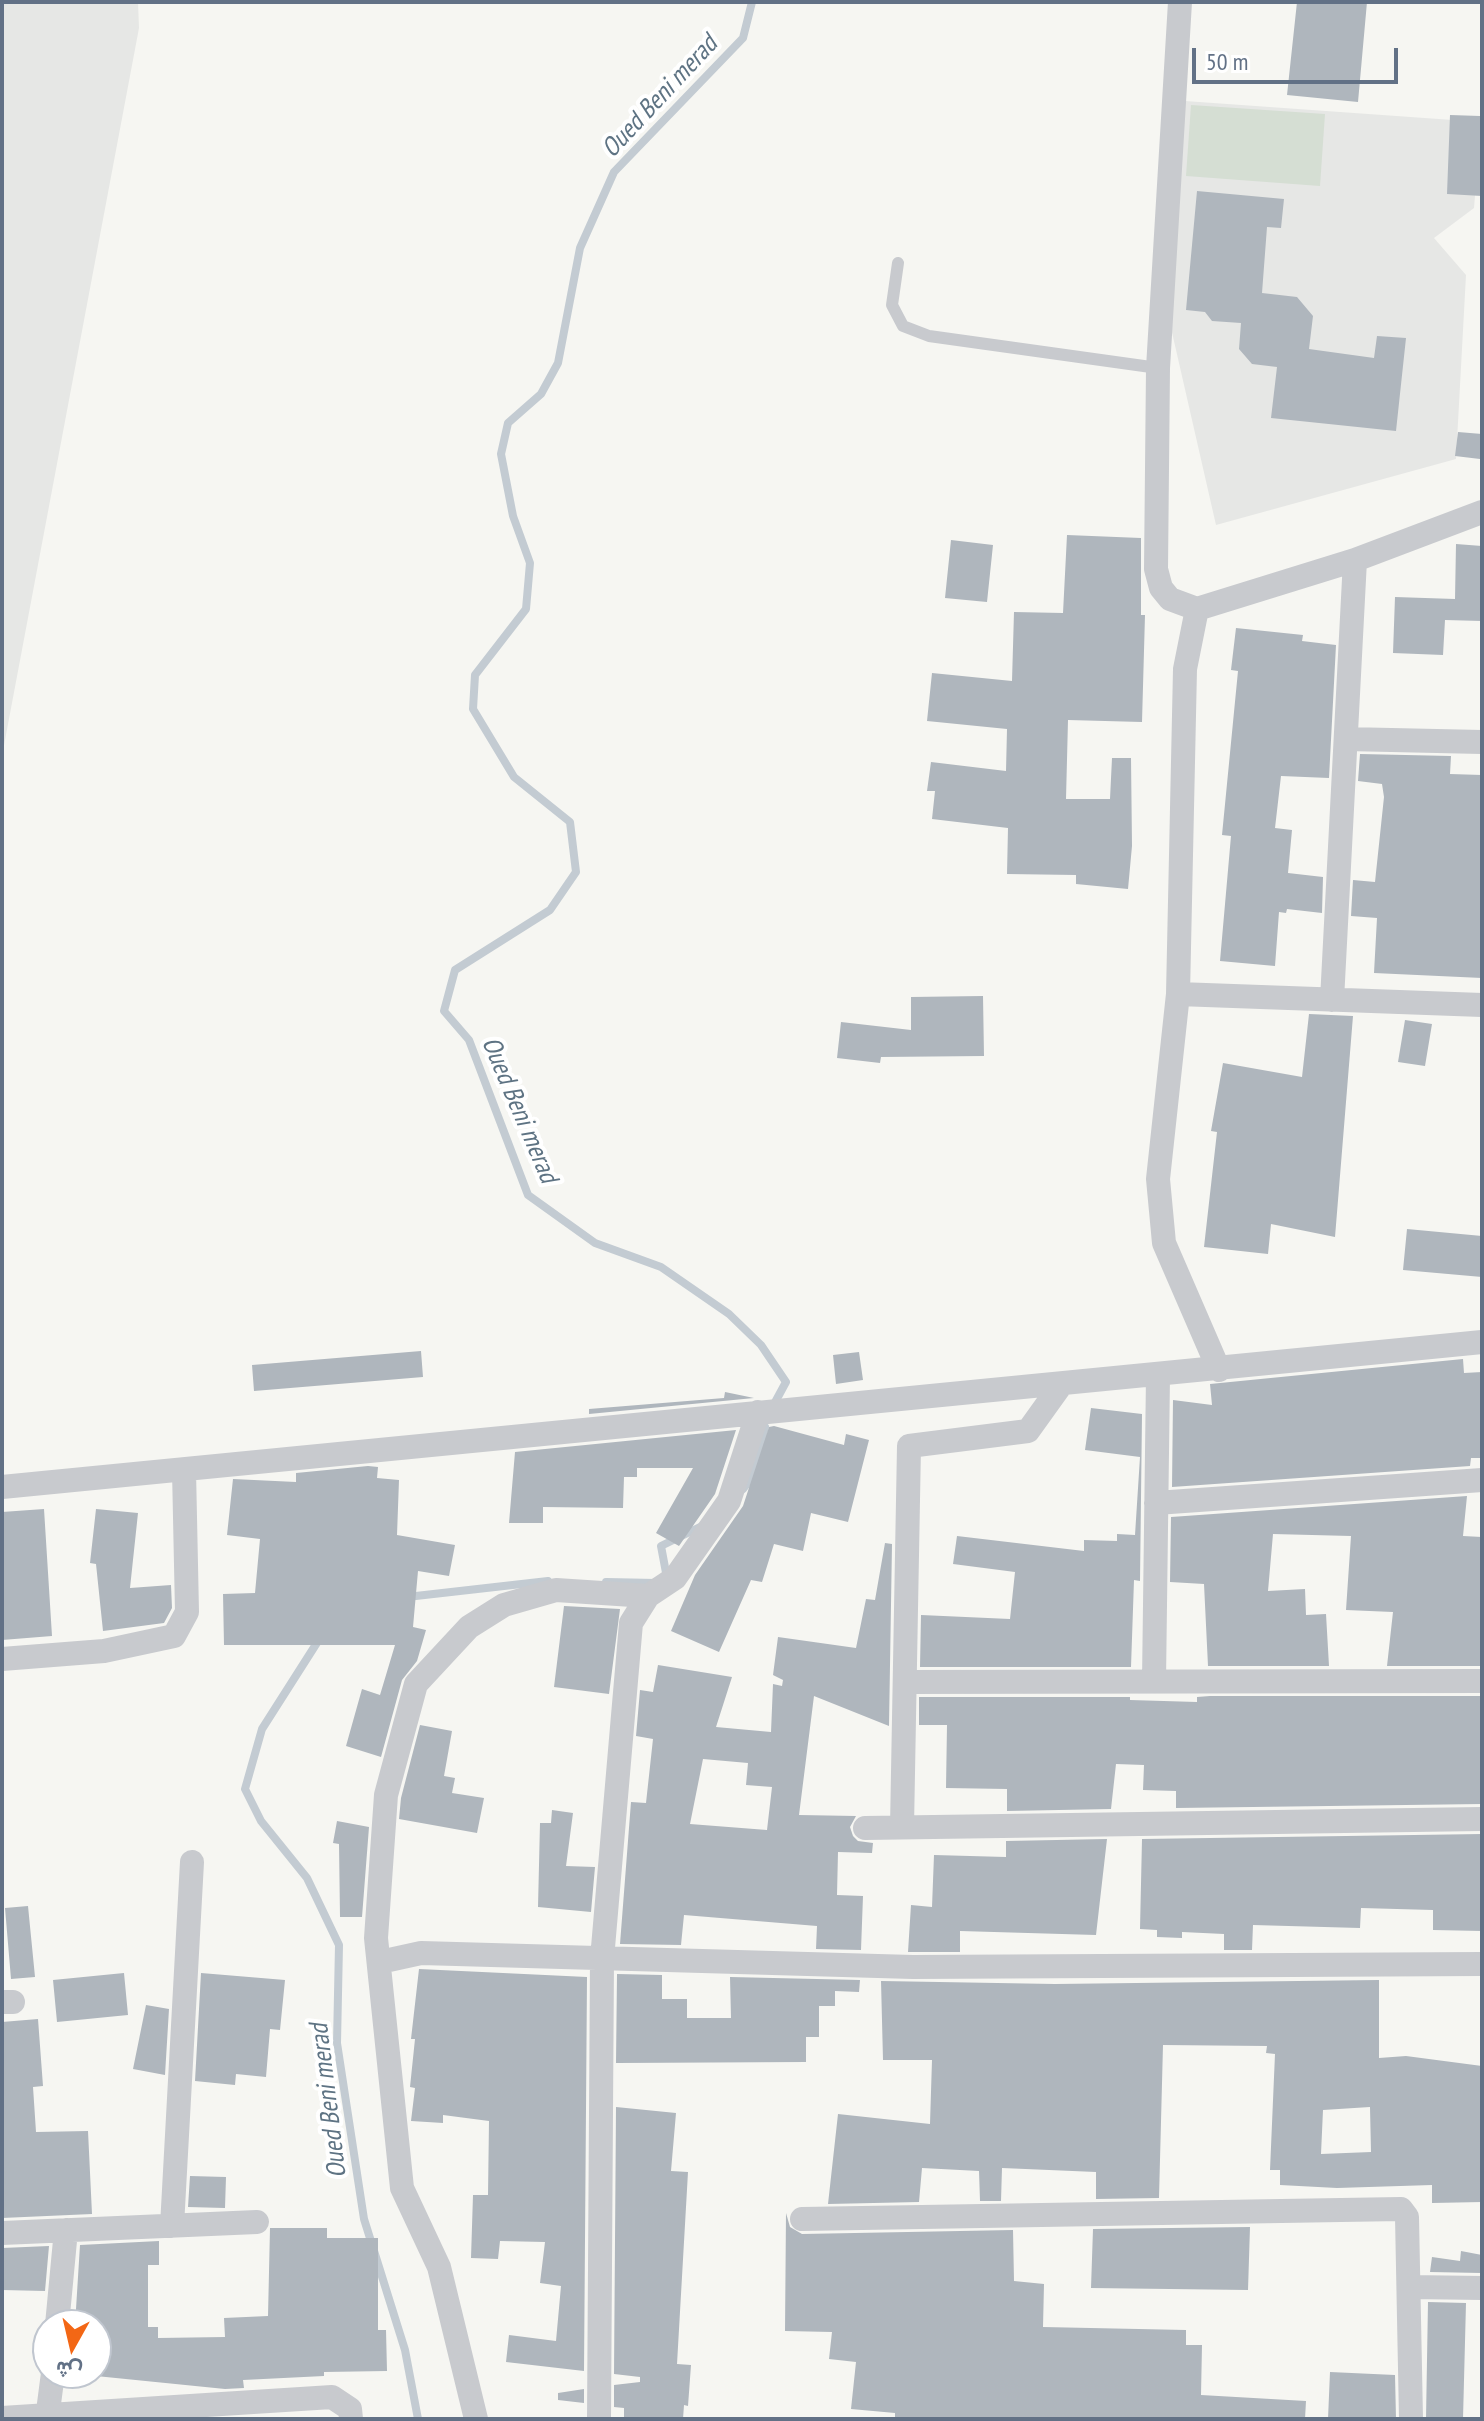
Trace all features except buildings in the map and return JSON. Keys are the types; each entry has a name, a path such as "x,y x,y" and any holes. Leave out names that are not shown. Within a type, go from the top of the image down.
{"street":[{"path":"1180,2 1158,368 1156,569 1161,588 1170,599 1197,609 1355,560 1482,512"},
{"path":"1332,1000 1355,560"},
{"path":"1197,609 1185,669 1178,994 1158,1179 1164,1243 1219,1370"},
{"path":"1346,739 1482,742"},
{"path":"1178,994 1482,1005"},
{"path":"2,1487 1482,1342"},
{"path":"1154,1681 1158,1376"},
{"path":"902,1827 909,1446 1028,1431 1061,1385"},
{"path":"599,2419 602,1959 631,1623 648,1596 675,1578 729,1501 758,1412"},
{"path":"2,1659 104,1651 174,1636 187,1612 184,1470"},
{"path":"1156,1503 1482,1480"},
{"path":"476,2419 439,2267 402,2188 376,1938 386,1795 416,1684 469,1627 504,1605 556,1590 648,1596"},
{"path":"905,1682 1482,1681"},
{"path":"865,1828 1482,1819"},
{"path":"172,2226 192,1862"},
{"path":"380,1962 421,1953 913,1967 1482,1964"},
{"path":"802,2219 1401,2209 1407,2217 1411,2419"},
{"path":"2,2233 257,2222"},
{"path":"59,2309 66,2230"},
{"path":"1410,2287 1482,2288"},
{"path":"48,2417 51,2389"},
{"path":"2,2418 332,2397 350,2409 351,2419"}],"lane":[{"path":"898,263 892,305 903,326 929,336 1158,368"}],"shaded area":[{"path":"2,2 138,2 139,28 2,756"},
{"path":"1185,101 1481,122 1474,208 1434,238 1466,275 1456,459 1216,525 1171,328"},
{"path":"1191,105 1325,114 1320,186 1186,176"}],"waterway":[{"name":"Oued Beni merad","path":"752,2 743,38 614,172 580,248 558,363 541,394 508,423 501,454 513,516 530,563 526,609 475,675 473,709 514,777 570,822 576,872 550,910 455,970 444,1011 469,1040 528,1195 595,1243 661,1267 729,1314 761,1345 786,1382 773,1406"},
{"name":"Oued Beni merad","path":"743,1489 752,1477 765,1427"},
{"name":"Oued Beni merad","path":"667,1578 661,1546 702,1526"},
{"name":"Oued Beni merad","path":"407,1597 548,1581"},
{"name":"Oued Beni merad","path":"606,1582 656,1583"},
{"name":"Oued Beni merad","path":"320,1638 262,1729 245,1789 261,1821 307,1878 339,1945 337,2043 364,2219 405,2350 418,2419"}]}
